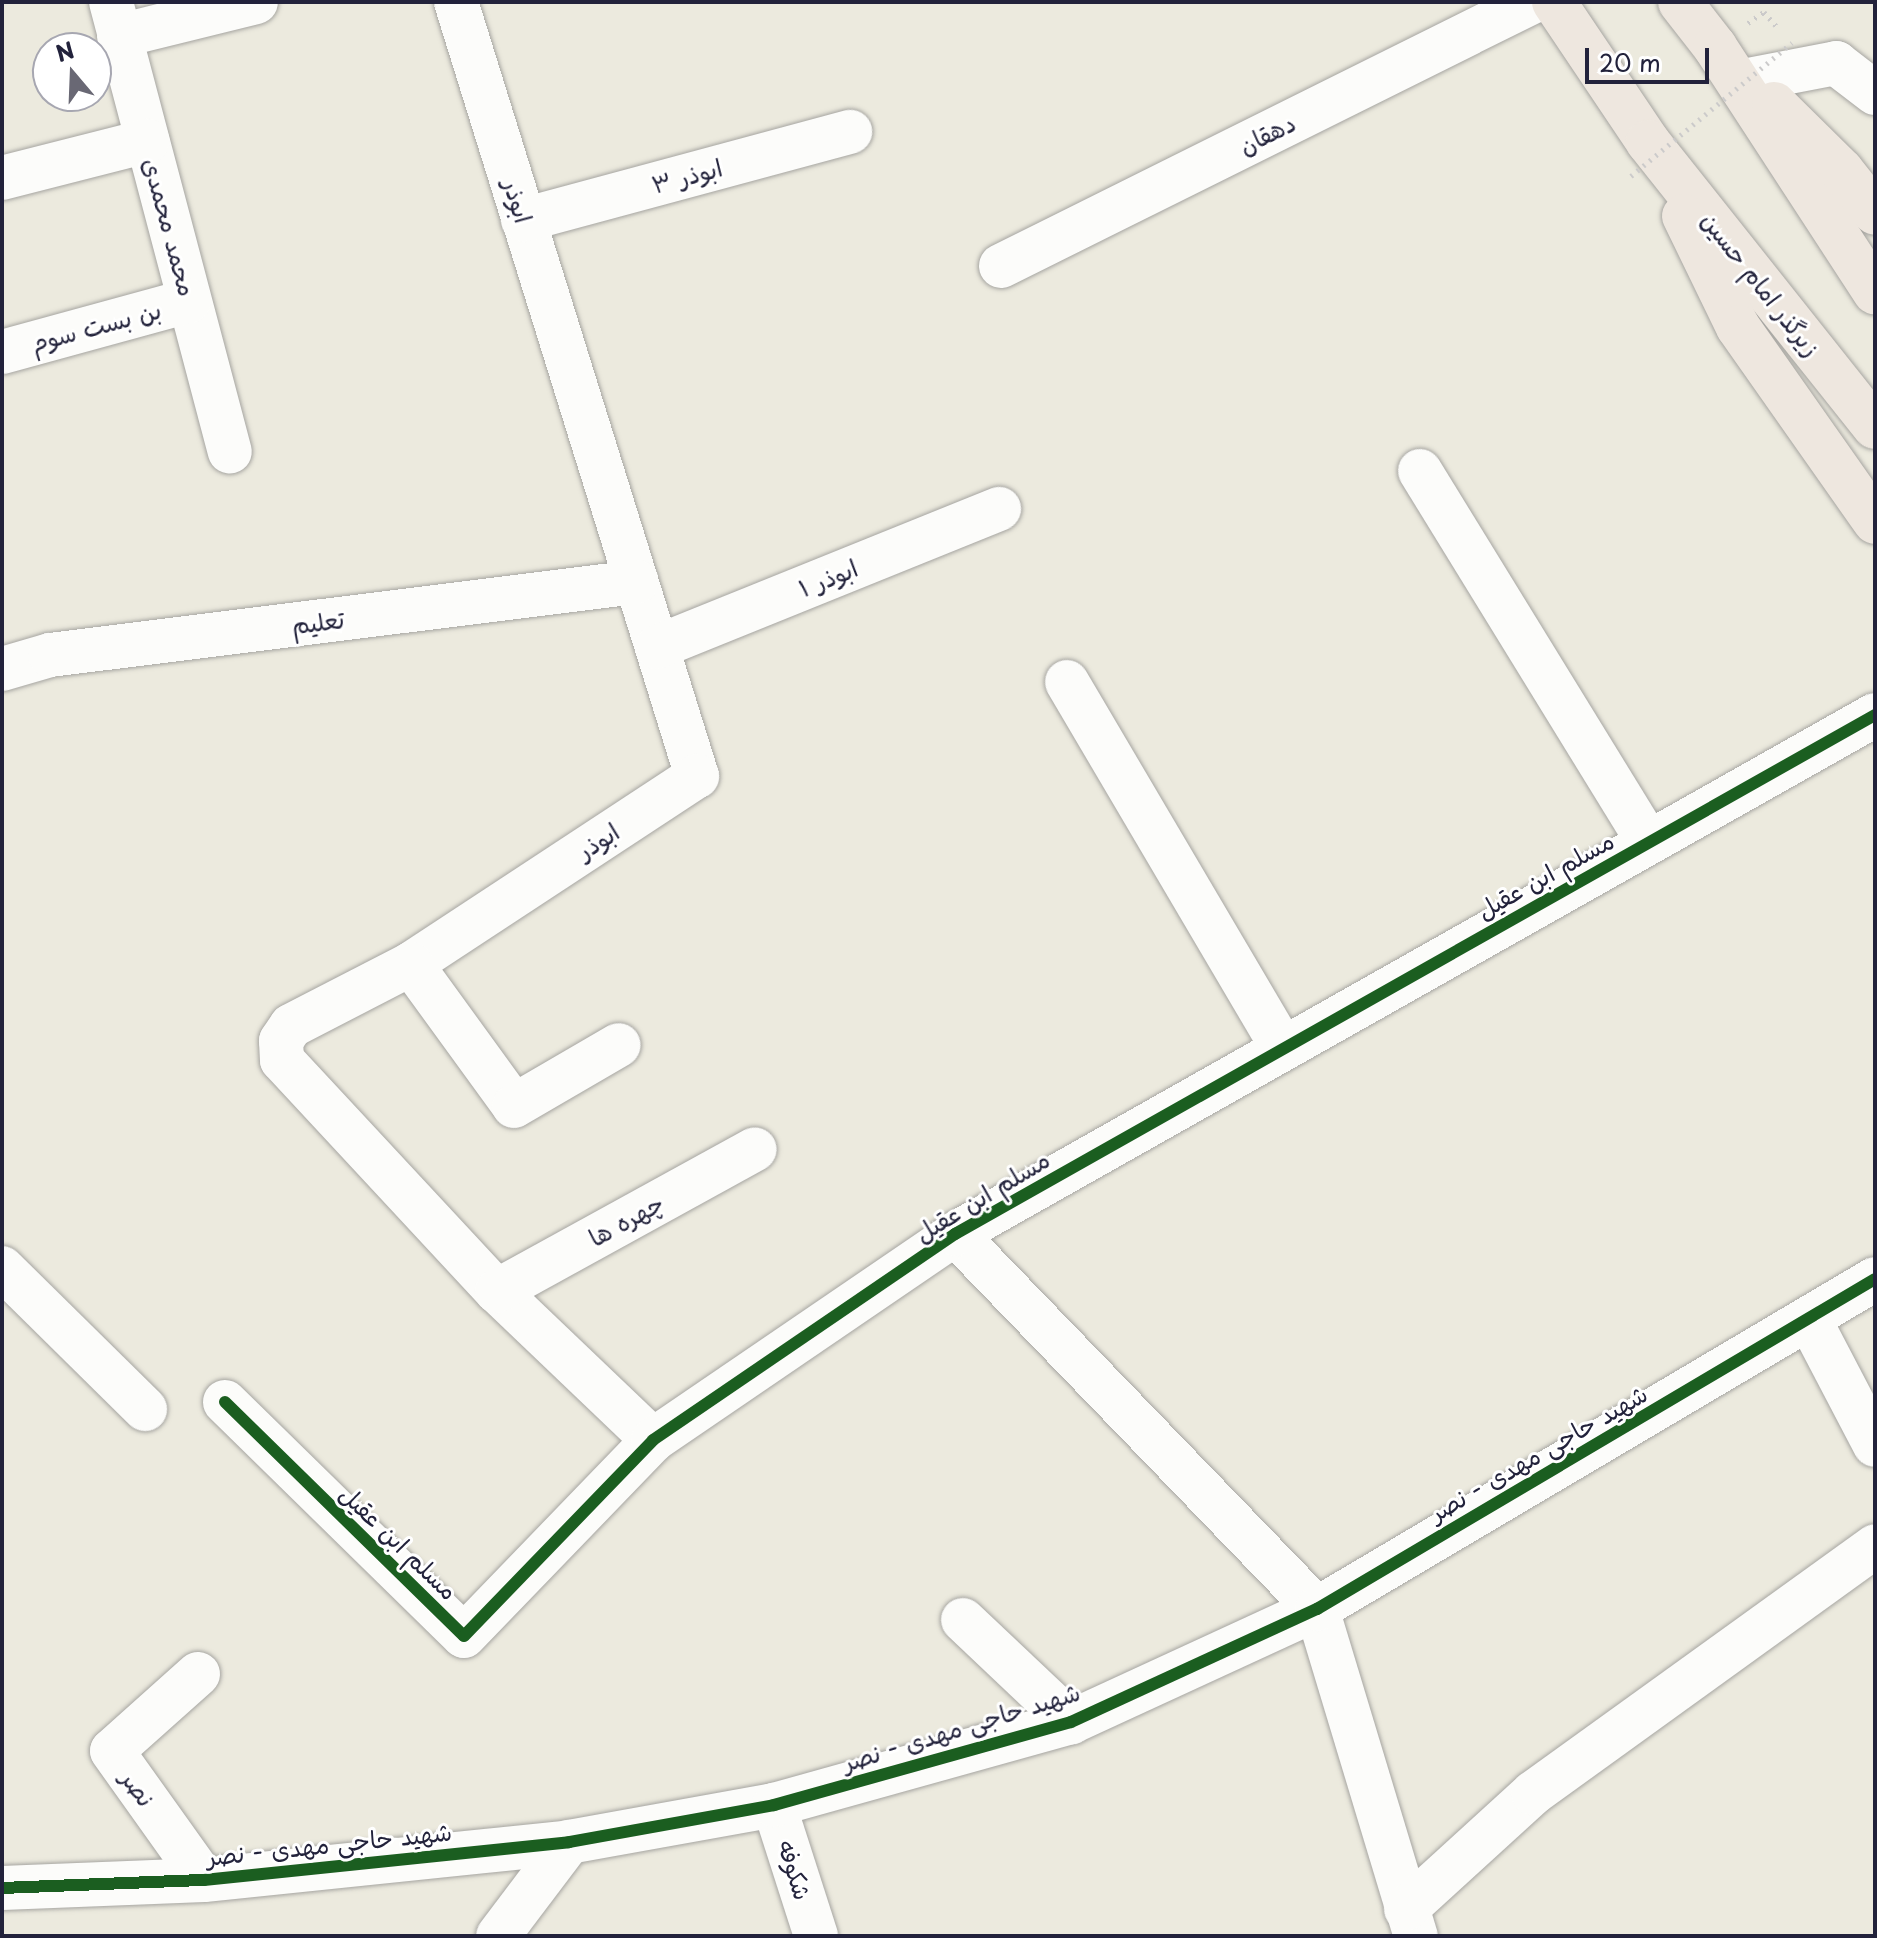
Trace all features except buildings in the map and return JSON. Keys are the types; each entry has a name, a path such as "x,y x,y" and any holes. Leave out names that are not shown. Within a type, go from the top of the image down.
{"main road":[{"path":"1554,2 1640,159 1738,327 1875,522"},
{"path":"1687,5 1875,292"},
{"path":"1715,47 1842,171 1875,213"},
{"name":"زیرگذر امام حسین","path":"1640,159 1875,427"}],"street":[{"path":"115,19 256,2"},
{"name":"ابوذر","path":"456,2 697,776 411,964 291,1026 281,1041 282,1060 497,1291 653,1440"},
{"name":"دهقان","path":"1001,266 1532,2"},
{"name":"محمد محمدی","path":"115,19 230,452"},
{"path":"1748,80 1836,63 1875,93"},
{"name":"ابوذر ۳","path":"523,220 850,132"},
{"path":"2,178 147,141"},
{"name":"بن بست سوم","path":"2,352 189,301"},
{"path":"1420,471 1648,842"},
{"name":"ابوذر ۱","path":"657,647 999,509"},
{"name":"تعلیم","path":"2,669 50,655 636,582"},
{"path":"1067,682 1283,1048"},
{"name":"مسلم ابن عقیل","path":"225,1402 464,1636 653,1440 955,1234 1875,715"},
{"path":"411,964 514,1106 619,1045"},
{"name":"چهره ها","path":"497,1291 755,1149"},
{"path":"955,1234 1317,1609 1411,1922 1533,1793 1875,1546"},
{"path":"2,1268 145,1409"},
{"name":"شهید حاجی مهدی - نصر","path":"2,1888 204,1880 569,1842 774,1805 1071,1722 1317,1609 1875,1279"},
{"path":"1809,1319 1875,1445"},
{"path":"963,1620 1071,1722"},
{"name":"نصر","path":"198,1674 112,1751 204,1880"},
{"name":"شکوفه","path":"774,1805 816,1936"},
{"path":"498,1936 569,1842"}],"path":[{"path":"1640,159 1792,43"}],"cycle path":[{"path":"225,1402 464,1636 653,1440 955,1234 1875,715"},
{"path":"2,1888 204,1880 569,1842 774,1805 1071,1722 1317,1609 1875,1279"}]}
